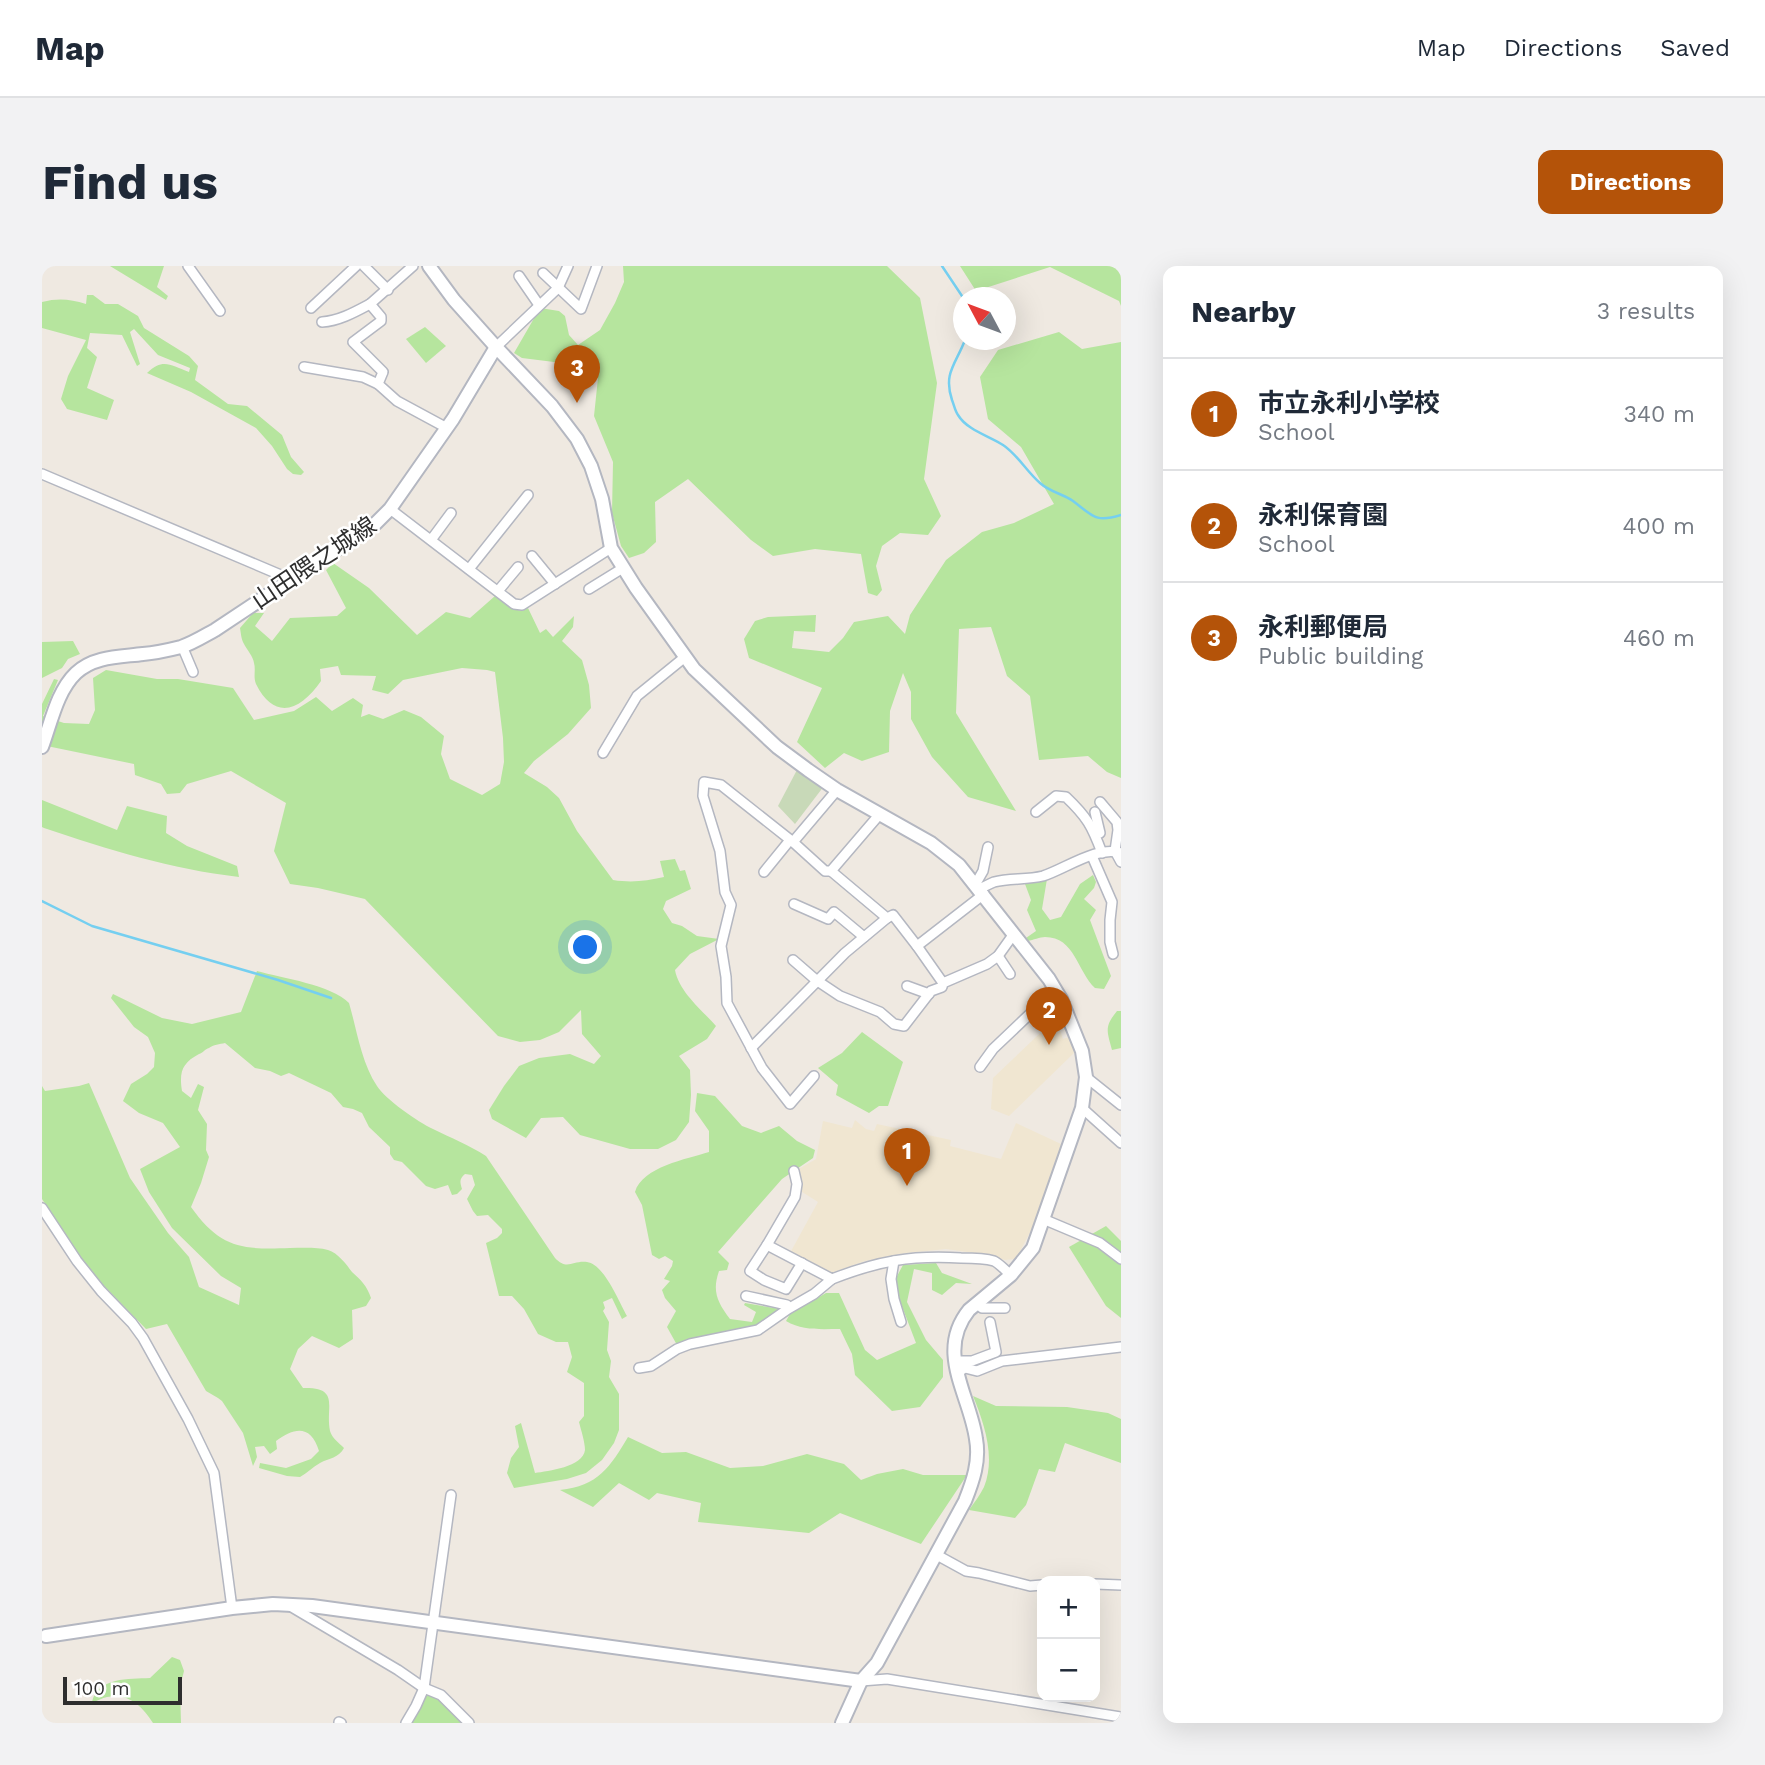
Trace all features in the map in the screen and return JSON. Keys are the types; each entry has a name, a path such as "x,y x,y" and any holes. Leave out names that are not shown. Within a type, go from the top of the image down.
{"street":[{"path":"188,266 220,311"},
{"path":"311,308 356,266"},
{"path":"364,266 388,290"},
{"path":"322,322 342,318 370,304 413,266"},
{"path":"429,266 454,300 552,406 576,439 591,467 602,499 611,548 694,669 777,747 837,790 931,843 960,865 1061,999 1082,1051 1086,1077 1082,1108 1033,1248 1011,1275 963,1317 955,1336 953,1349 956,1367 976,1437 978,1457 974,1478 965,1502 877,1662 861,1681 842,1723"},
{"path":"496,347 558,288 568,266"},
{"path":"543,273 581,309 597,266"},
{"path":"519,276 539,305"},
{"path":"370,304 381,321 353,342 383,372 378,384"},
{"name":"山田隈之城線","path":"42,747 67,684 85,666 100,659 147,654 182,646 215,630 376,523 390,509 447,428 496,347"},
{"path":"304,367 363,377 378,384 397,401 447,428"},
{"path":"42,474 290,579"},
{"path":"469,569 528,495"},
{"path":"390,509 514,604 522,605 611,548"},
{"path":"431,540 451,513"},
{"path":"532,556 555,584"},
{"path":"498,591 518,566"},
{"path":"589,589 623,568"},
{"path":"182,646 192,672"},
{"path":"603,753 637,696 685,657"},
{"path":"814,1076 790,1104 761,1068 727,1003 721,946 731,905 725,892 720,851 704,796 704,782 721,785 887,918"},
{"path":"764,872 837,790"},
{"path":"1036,812 1056,796 1066,797 1084,815 1107,853 1121,862"},
{"path":"917,946 979,889 996,882 1044,875 1107,853 1118,830 1117,822 1100,802"},
{"path":"1095,812 1107,853 1112,902 1110,942 1113,954"},
{"path":"831,871 878,815"},
{"path":"979,889 988,847"},
{"path":"794,904 828,919 834,912 864,937"},
{"path":"751,1048 816,980 893,915 943,983"},
{"path":"793,960 840,996 880,1012 894,1024 904,1026 929,994 942,987 943,983 987,964 998,956 1013,934"},
{"path":"998,956 1010,974"},
{"path":"907,986 929,994"},
{"path":"980,1067 993,1049 1055,990"},
{"path":"1086,1077 1121,1105"},
{"path":"1082,1108 1121,1143"},
{"path":"786,1289 750,1271 794,1197 797,1184 794,1171"},
{"path":"42,1208 77,1261 143,1338 188,1419 214,1473 232,1608"},
{"path":"1043,1219 1100,1243 1121,1259"},
{"path":"767,1244 832,1279"},
{"path":"639,1368 651,1366 690,1344 758,1331 788,1307 814,1294 832,1279 866,1266 908,1258 938,1256 995,1262 1011,1275"},
{"path":"894,1261 891,1279 901,1322"},
{"path":"788,1307 786,1289 802,1263"},
{"path":"746,1296 788,1307"},
{"path":"976,1304 982,1308 1005,1308"},
{"path":"956,1367 996,1352 990,1322"},
{"path":"956,1367 977,1371 1002,1361 1121,1347"},
{"path":"406,1723 424,1688 451,1495"},
{"path":"935,1554 966,1571 1037,1585"},
{"path":"1100,1584 1121,1586"},
{"path":"44,1636 232,1608 273,1604 312,1606 861,1681 887,1679 1121,1717"},
{"path":"289,1605 424,1688 441,1695 469,1723"}],"shaded area":[{"path":"1056,1018 1063,1039 1069,1037 1074,1053 1009,1116 991,1109 993,1078"},
{"path":"855,1120 866,1129 874,1131 877,1124 951,1140 950,1146 1001,1159 1016,1123 1061,1144 1034,1225 1018,1255 1014,1259 1005,1260 946,1249 906,1253 865,1261 828,1274 790,1253 818,1202 799,1190 797,1170 816,1159 823,1121 852,1128"}],"green space":[{"path":"110,266 164,266 157,287 168,296 166,300"},
{"path":"623,266 887,266 920,298 937,383 924,479 941,516 928,535 900,533 882,546 876,566 882,590 877,596 868,593 861,554 815,549 773,556 751,540 688,479 655,502 656,542 644,553 629,558 621,546 612,513 613,462 594,416 598,378 570,364 522,358 514,353 540,308 559,311 565,316 569,335 578,345 600,330 624,282"},
{"path":"960,266 1121,266 1121,306 1119,301 1050,267 988,287 973,287"},
{"path":"87,295 93,295 105,304 118,304 138,316 144,328 189,356 198,366 195,380 228,404 247,406 282,435 291,457 304,472 301,475 293,474 287,469 256,428 191,392 147,373 162,364 189,372 190,368 158,355 134,329 130,332 140,364 137,366 122,335 90,333 87,348 97,357 87,388 114,400 107,420 67,409 61,399 68,376 86,340 42,328 42,302 64,300 86,304"},
{"path":"425,327 446,346 426,363 406,339"},
{"path":"1059,332 1082,349 1121,342 1121,778 1107,772 1088,756 1039,760 1030,696 1007,676 991,627 959,629 956,713 1016,811 968,797 932,757 911,719 911,692 903,673 890,711 889,752 862,761 844,753 825,768 797,742 822,688 749,658 744,639 755,621 768,617 816,615 815,632 794,631 792,648 829,652 854,622 888,616 905,634 910,615 946,560 982,532 1014,523 1054,504 1021,447 988,419 980,377 998,350 1016,350 1016,345"},
{"path":"333,563 369,588 417,635 446,612 470,618 495,596 514,609 522,611 528,608 540,633 546,629 553,637 574,616 573,627 562,641 582,660 589,685 591,708 568,734 534,761 524,773 559,798 577,831 613,880 639,881 664,877 660,861 675,859 680,871 685,870 691,889 666,901 663,909 672,923 697,936 719,939 690,954 675,970 686,993 716,1026 707,1039 679,1056 690,1070 691,1095 689,1122 676,1140 658,1149 630,1149 580,1135 563,1117 541,1118 526,1138 492,1119 489,1110 519,1066 539,1058 570,1054 594,1064 601,1056 582,1034 581,1010 559,1032 540,1040 520,1042 498,1036 365,899 290,884 274,851 286,803 231,771 187,784 180,793 167,794 161,784 135,775 134,764 42,745 42,704 54,679 58,680 43,716 64,723 89,724 95,710 93,678 106,670 233,688 254,720 294,711 316,697 332,711 353,698 363,705 361,717 369,714 383,719 404,710 421,717 444,736 441,754 450,779 482,795 500,784 504,762 503,738 495,672 462,668 403,680 388,694 372,690 376,676 341,675 338,666 320,669 321,681 297,705 280,707 271,704 263,696 256,684 253,660 243,642 240,628 253,613 264,613 255,626 272,641 290,618 337,616 346,608 326,570"},
{"path":"73,641 80,654 68,659 62,668 42,678 42,642"},
{"path":"798,768 824,786 795,824 778,806"},
{"path":"42,800 117,830 127,806 167,816 166,833 187,846 237,866 239,877 140,858 44,828"},
{"path":"1093,875 1096,882 1094,888 1084,899 1096,910 1090,920 1111,976 1104,989 1095,988 1063,943 1055,938 1028,941 1026,938 1036,931 1027,910 1031,900 1025,884 1047,879 1042,909 1050,920 1061,917 1080,884"},
{"path":"257,971 331,991 349,1003 363,1056 381,1091 419,1121 486,1156 559,1262 587,1262 593,1264 605,1276 627,1316 622,1319 612,1298 603,1302 603,1311 609,1322 609,1377 619,1394 619,1430 602,1460 586,1473 514,1488 507,1473 511,1458 519,1447 515,1426 521,1423 535,1473 564,1467 583,1456 585,1447 579,1422 584,1416 584,1383 567,1372 572,1357 568,1342 556,1342 538,1334 524,1309 512,1296 499,1296 486,1243 497,1238 502,1229 488,1215 477,1216 473,1211 467,1199 475,1185 472,1175 465,1174 462,1177 462,1189 457,1194 452,1195 448,1185 435,1189 426,1186 402,1162 394,1160 390,1147 369,1127 362,1113 343,1107 331,1093 289,1073 281,1076 255,1068 225,1043 212,1046 193,1057 185,1065 181,1078 182,1091 191,1098 198,1084 204,1087 198,1110 207,1124 206,1150 209,1157 191,1207 202,1221 222,1239 245,1247 314,1248 332,1251 361,1281 371,1298 366,1306 352,1310 353,1339 339,1348 312,1336 298,1349 290,1369 303,1388 323,1391 327,1395 330,1431 344,1448 337,1456 320,1463 300,1477 259,1468 260,1463 286,1468 311,1459 319,1451 312,1436 302,1431 290,1433 276,1441 277,1449 270,1454 264,1446 255,1447 257,1457 253,1466 243,1433 222,1401 206,1391 167,1324 146,1329 103,1285 79,1255 42,1199 42,1086 45,1091 89,1083 130,1178 168,1233 189,1257 199,1287 239,1305 241,1288 221,1276 172,1228 149,1192 140,1169 180,1147 163,1123 139,1113 123,1101 131,1084 154,1067 155,1053 148,1037 134,1027 111,998 113,994 162,1018 192,1024 241,1012"},
{"path":"1117,1011 1121,1011 1121,1048 1112,1050 1108,1029"},
{"path":"862,1032 903,1062 888,1106 879,1106 869,1113 836,1095 838,1085 818,1068 842,1053"},
{"path":"697,1093 715,1096 742,1126 761,1133 779,1126 797,1141 815,1150 813,1158 782,1179 718,1252 729,1263 727,1270 719,1271 716,1290 719,1302 730,1319 752,1322 756,1312 744,1305 745,1303 780,1309 779,1313 757,1327 677,1345 667,1327 676,1311 662,1290 670,1281 664,1279 673,1261 665,1256 659,1259 652,1255 642,1205 635,1192 639,1183 656,1170 709,1152 709,1131 695,1111"},
{"path":"1106,1226 1121,1241 1121,1318 1106,1306 1069,1247"},
{"path":"936,1263 942,1273 972,1284 956,1283 942,1295 932,1290 932,1273 914,1269 907,1302 926,1340 943,1360 943,1377 920,1407 892,1411 855,1375 852,1354 840,1329 806,1328 786,1321 790,1314 826,1293 839,1293 865,1350 877,1360 916,1343 898,1296 896,1278 903,1265"},
{"path":"973,1396 996,1406 1067,1407 1108,1413 1121,1419 1121,1463 1065,1443 1055,1472 1039,1469 1026,1505 1015,1518 969,1510 984,1487 989,1464 987,1440"},
{"path":"628,1437 662,1453 686,1452 730,1468 763,1466 807,1454 844,1464 861,1480 903,1469 923,1475 967,1475 921,1544 840,1513 809,1533 698,1522 701,1503 657,1493 649,1500 619,1483 593,1507 560,1490 584,1484 601,1473 609,1466"},
{"path":"172,1657 180,1660 184,1671 180,1687 181,1723 153,1723 139,1706 122,1697 107,1697 92,1702 95,1694 107,1684 124,1679 150,1678"},
{"path":"427,1693 443,1702 461,1723 409,1723"}],"waterway":[{"path":"942,266 956,287"},
{"path":"961,350 949,383 955,408 962,420 1008,449 1044,486 1095,517 1121,515"},
{"path":"42,901 92,926 331,998"}],"place":[{"name":"永利郵便局","path":"577,403"},
{"name":"永利保育園","path":"1049,1045"},
{"name":"市立永利小学校","path":"907,1186"}]}
